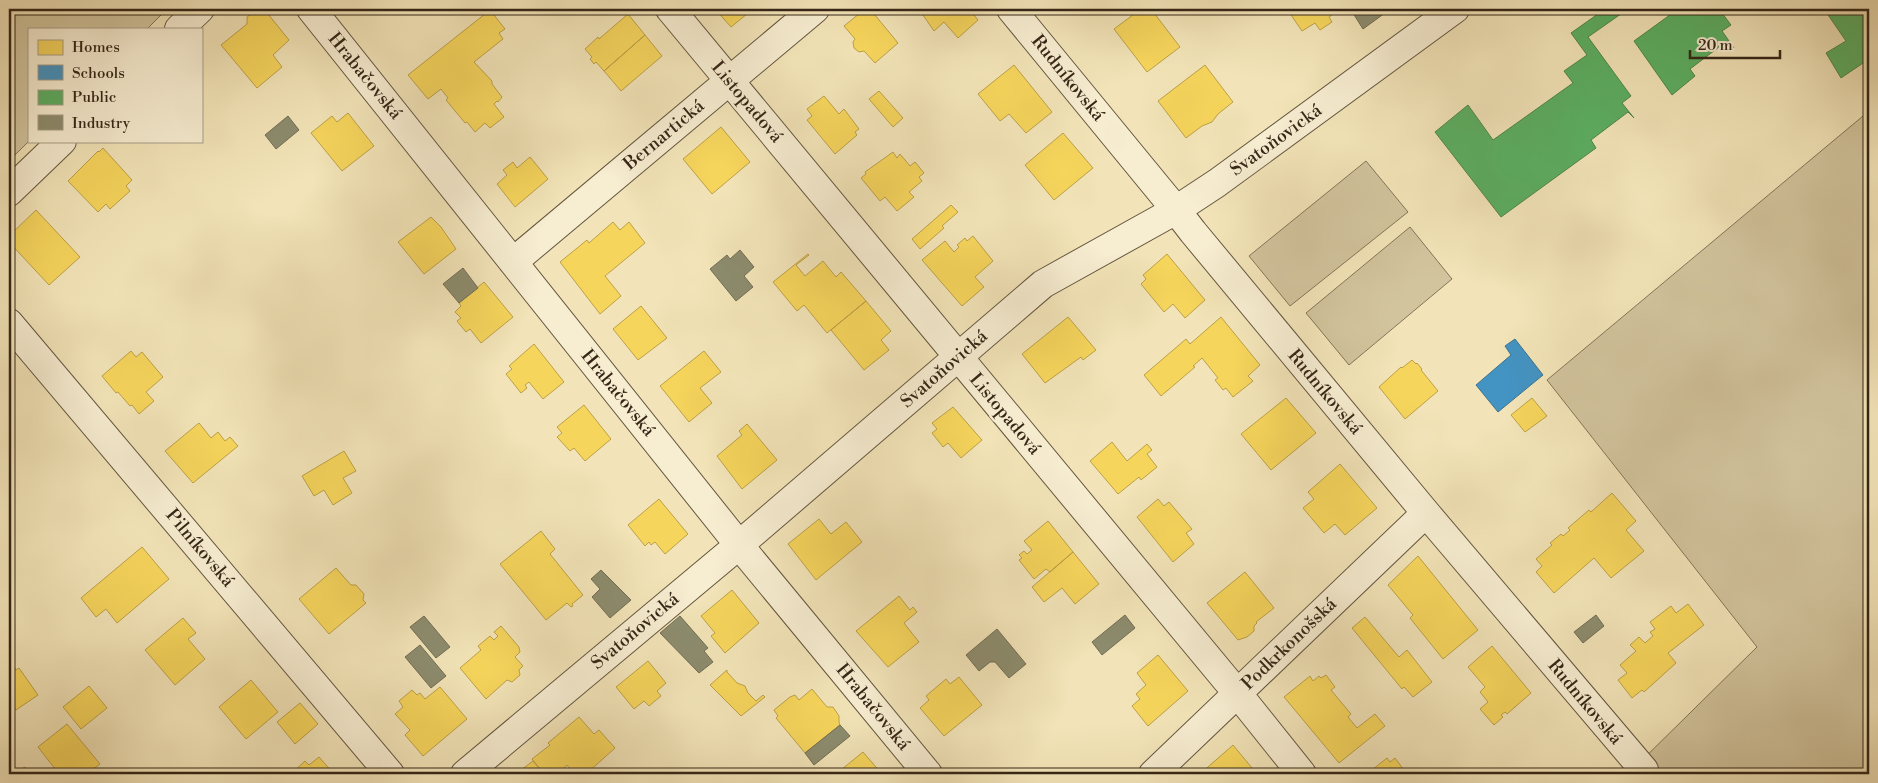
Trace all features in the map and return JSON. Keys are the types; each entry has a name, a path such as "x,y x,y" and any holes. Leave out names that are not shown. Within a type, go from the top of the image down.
{"street":[{"path":"180,28 200,9"},
{"name":"Hrabačovská","path":"311,9 739,544 928,774"},
{"name":"Listopadová","path":"670,9 1238,694 1302,774"},
{"name":"Bernartická","path":"513,262 815,9"},
{"name":"Rudníkovská","path":"1011,9 1192,232 1426,513 1644,770"},
{"name":"Svatoňovická","path":"465,774 739,544 1043,284 1176,210 1225,177 1455,9"},
{"path":"9,192 61,142"},
{"name":"Pilníkovská","path":"9,323 390,774"},
{"name":"Podkrkonošská","path":"1153,774 1426,513"}],"shaded area":[{"path":"9,9 167,9 148,28 28,28 28,142 9,161"},
{"path":"1869,111 1869,774 1628,774 1757,647 1547,380"},
{"path":"1366,161 1408,212 1290,306 1249,256"},
{"path":"1410,227 1452,279 1349,365 1306,313"}],"building: Homes":[{"path":"264,9 289,40 273,55 282,67 257,88 221,45 247,24 247,17 254,12 261,12"},
{"path":"715,9 753,9 731,27"},
{"path":"865,9 870,9 898,43 875,63 864,51 859,52 854,48 853,42 855,39 844,26"},
{"path":"926,9 969,9 978,20 958,38 944,22 934,31 923,15 928,11"},
{"path":"1141,9 1151,9 1180,47 1147,72 1114,29"},
{"path":"1287,9 1339,10 1329,17 1332,22 1320,30 1315,23 1302,31"},
{"path":"490,10 505,29 499,33 503,39 474,62 492,81 492,84 502,97 494,104 504,117 490,128 485,123 475,132 446,100 448,98 441,89 428,99 408,75"},
{"path":"628,14 645,35 604,71 596,62 594,64 590,59 592,57 585,49"},
{"path":"645,35 662,56 621,91 604,71"},
{"path":"1014,65 1052,112 1026,133 1009,114 1000,121 978,94"},
{"path":"1205,65 1233,102 1218,114 1212,122 1202,126 1186,138 1158,101"},
{"path":"879,91 903,118 893,127 869,99"},
{"path":"824,96 839,114 844,109 859,129 855,132 857,135 835,154 807,120 812,116 807,109"},
{"path":"348,113 374,146 342,171 311,133 332,116 337,122"},
{"path":"721,127 750,162 712,194 683,159"},
{"path":"1063,133 1093,168 1054,200 1025,165"},
{"path":"103,148 132,180 126,186 130,191 110,209 106,204 98,212 68,181"},
{"path":"893,152 897,158 900,154 910,166 915,162 924,173 919,177 922,181 909,192 914,197 897,211 885,197 880,201 861,178 866,174 865,172"},
{"path":"530,157 548,179 515,207 497,184 507,175 503,170 513,162 517,168"},
{"path":"951,205 958,212 942,226 944,228 920,249 912,239"},
{"path":"36,210 80,257 49,285 9,242 9,236"},
{"path":"431,217 441,227 456,249 424,274 398,242"},
{"path":"613,222 620,230 629,222 645,243 605,276 621,296 600,314 560,262 587,240 589,243"},
{"path":"973,236 993,261 975,277 984,287 962,306 922,260 945,241 954,252 959,247 957,245 965,238 967,241"},
{"path":"808,254 796,265 805,276 823,261 836,277 841,272 866,301 827,333 804,305 797,311 773,282"},
{"path":"1167,254 1205,300 1185,318 1173,304 1164,312 1141,284 1146,279 1143,275"},
{"path":"484,282 513,317 481,343 470,329 466,332 457,321 461,318 455,312 461,306 459,303"},
{"path":"866,301 891,331 881,340 889,350 864,370 831,330"},
{"path":"641,306 667,338 638,360 613,329"},
{"path":"1068,317 1096,350 1083,360 1081,357 1045,383 1022,354"},
{"path":"1221,317 1260,365 1248,376 1253,381 1233,397 1226,388 1223,390 1215,380 1218,378 1202,358 1193,366 1195,367 1161,396 1144,375 1186,339 1190,344"},
{"path":"534,344 564,382 543,399 529,382 525,385 527,388 521,393 506,374 512,369 509,366"},
{"path":"131,351 136,357 142,352 163,377 146,392 154,401 139,414 118,392 116,393 102,376"},
{"path":"704,351 721,372 700,388 712,403 689,422 660,386"},
{"path":"1412,360 1417,363 1438,391 1405,419 1379,387 1401,367"},
{"path":"1286,398 1316,433 1271,470 1241,434"},
{"path":"1532,398 1547,416 1525,432 1511,415"},
{"path":"584,405 611,439 585,461 574,448 570,451 557,437 562,433 557,427"},
{"path":"953,407 982,440 961,458 948,443 943,447 932,433 937,429 932,423"},
{"path":"199,423 211,438 218,432 225,441 230,437 238,446 193,483 165,451"},
{"path":"747,424 777,460 742,489 717,456 742,435 739,431"},
{"path":"1112,442 1127,461 1147,444 1152,450 1147,454 1157,467 1141,480 1139,477 1118,494 1090,461"},
{"path":"344,451 356,471 343,478 352,493 333,505 324,490 314,496 302,476"},
{"path":"1340,464 1377,508 1345,535 1335,524 1324,533 1303,508 1314,499 1308,492"},
{"path":"1612,493 1636,521 1626,530 1644,551 1611,578 1594,558 1554,593 1536,572 1542,566 1536,559 1552,545 1550,543 1561,534 1563,536 1570,530 1568,528 1589,510 1591,512"},
{"path":"659,499 688,534 665,554 655,542 651,545 649,542 645,546 628,525"},
{"path":"1158,499 1164,506 1169,502 1192,529 1186,533 1194,544 1173,562 1137,517"},
{"path":"819,519 831,534 846,522 862,542 816,580 788,544"},
{"path":"1048,521 1073,552 1050,572 1046,569 1034,579 1019,560 1022,558 1019,555 1024,551 1027,554 1032,550 1024,541"},
{"path":"541,531 555,549 550,554 583,595 572,604 573,606 571,607 567,603 546,620 500,564"},
{"path":"142,547 169,579 117,623 106,609 96,617 81,598"},
{"path":"1073,552 1099,584 1075,604 1062,588 1044,602 1032,587"},
{"path":"1418,556 1478,630 1443,659 1410,618 1413,615 1388,585"},
{"path":"336,568 351,585 356,585 364,594 363,600 366,603 329,634 299,599"},
{"path":"1245,572 1274,608 1256,622 1254,631 1247,637 1238,640 1207,603"},
{"path":"732,590 759,623 725,653 711,636 715,633 701,616"},
{"path":"899,596 910,610 913,607 917,612 904,623 919,642 888,667 856,631"},
{"path":"1688,604 1704,625 1668,653 1676,663 1644,692 1642,690 1632,698 1618,680 1627,673 1620,665 1636,651 1630,645 1639,637 1645,643 1653,636 1650,632 1655,629 1650,622 1671,606 1676,613"},
{"path":"1365,617 1399,657 1407,650 1432,682 1413,697 1404,687 1402,689 1352,628"},
{"path":"183,618 196,633 188,639 205,659 175,685 145,650"},
{"path":"501,626 519,647 520,652 515,657 523,666 519,670 520,675 512,682 507,680 486,699 460,668 481,650 478,646 490,636 494,640 498,636 494,632"},
{"path":"1492,646 1531,693 1507,714 1505,712 1501,715 1503,717 1494,725 1480,709 1488,702 1480,692 1485,687 1468,667"},
{"path":"1158,655 1188,691 1148,726 1132,706 1140,699 1136,694 1146,685 1137,673"},
{"path":"9,659 16,670 19,668 38,695 16,710 9,700"},
{"path":"648,661 666,683 657,691 661,696 649,706 644,701 634,709 616,687"},
{"path":"727,670 737,683 745,686 748,693 756,701 763,695 765,697 741,716 710,685"},
{"path":"1326,675 1335,687 1331,690 1351,714 1348,717 1357,728 1375,714 1385,726 1339,763 1284,697 1310,676 1313,681 1319,676 1321,678"},
{"path":"959,677 982,705 944,736 920,708 929,700 926,696 946,679 950,684"},
{"path":"251,680 278,712 246,739 219,707"},
{"path":"89,686 107,708 81,729 63,707"},
{"path":"440,687 467,719 423,756 405,735 410,730 395,714 403,707 399,701 412,690 417,695 420,693 425,699"},
{"path":"812,689 827,707 833,707 839,716 840,725 805,753 776,718 778,716 774,710 790,697 795,695 799,700"},
{"path":"300,703 318,724 295,744 277,722"},
{"path":"579,717 594,734 599,730 615,748 586,774 574,774 567,765 561,771 564,774 544,774 532,759 550,745 548,743"},
{"path":"67,724 100,764 87,774 59,774 38,747"},
{"path":"1233,745 1257,774 1200,774"},
{"path":"863,752 882,774 836,774"},
{"path":"319,757 334,774 291,774 305,761 309,765"},
{"path":"1387,758 1390,762 1395,758 1407,774 1367,774"},
{"path":"533,761 544,774 524,774 521,770"},
{"path":"25,767 31,774 14,774"}],"building: Schools":[{"path":"1515,339 1543,375 1498,412 1476,385 1511,355 1505,346"}],"building: Public":[{"path":"1605,9 1628,9 1588,37 1631,96 1622,103 1634,118 1628,112 1591,140 1596,148 1501,217 1435,132 1468,105 1493,140 1573,83 1564,71 1587,55 1571,33"},
{"path":"1672,9 1719,9 1731,25 1722,31 1734,48 1727,41 1690,69 1695,76 1672,95 1634,41 1674,12"},
{"path":"1824,9 1869,9 1863,16 1869,25 1869,59 1841,78 1826,53 1846,41"}],"building: Industry":[{"path":"1382,9 1385,13 1363,29 1351,10"},
{"path":"288,116 299,130 276,149 265,135"},
{"path":"740,250 754,267 744,276 753,287 736,301 710,269 727,255 730,259"},
{"path":"463,268 478,288 459,303 443,284"},
{"path":"601,570 631,600 610,618 592,597 600,589 591,579"},
{"path":"1125,615 1135,628 1102,655 1092,642"},
{"path":"1596,615 1604,626 1583,643 1574,632"},
{"path":"424,616 450,647 436,658 410,627"},
{"path":"680,616 708,648 704,651 713,662 699,673 660,633"},
{"path":"997,629 1026,664 1009,678 995,662 990,662 979,671 966,655"},
{"path":"420,645 446,676 431,688 405,657"},
{"path":"840,725 850,736 814,765 805,753"}]}
